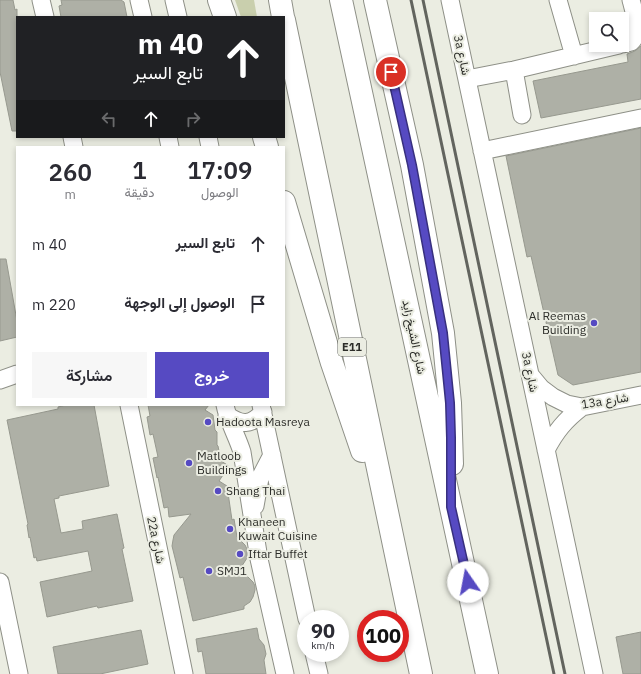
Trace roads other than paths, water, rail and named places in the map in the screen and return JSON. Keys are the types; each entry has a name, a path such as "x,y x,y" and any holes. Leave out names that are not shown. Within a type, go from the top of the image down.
{"highway":[{"path":"219,0 225,16"},
{"name":"E11","path":"280,0 284,16"},
{"name":"شارع الشيخ زايد","path":"341,0 487,674"},
{"path":"376,0 412,165 443,333 450,403 452,445 451,507"},
{"path":"381,26 384,0"},
{"name":"E11","path":"285,23 388,522 421,674"},
{"path":"285,205 349,416 388,522"}],"street":[{"path":"41,0 45,16"},
{"path":"139,0 142,16"},
{"path":"174,0 178,16"},
{"name":"3a شارع","path":"450,0 594,674"},
{"path":"558,0 574,56"},
{"path":"629,42 634,39 638,29 631,0"},
{"path":"467,79 591,52"},
{"path":"514,70 522,115"},
{"path":"482,151 641,118"},
{"name":"13a شارع","path":"531,376 541,388 553,397 567,404 582,407 641,395"},
{"name":"22a شارع","path":"128,406 184,674"},
{"path":"546,450 552,437 561,426 582,407"},
{"path":"226,410 235,421 243,423 251,422 258,418 262,409"},
{"path":"262,409 305,610"},
{"path":"226,410 242,452 259,559 285,674"},
{"path":"252,517 260,478 272,455"},
{"path":"0,582 19,674"},
{"path":"316,662 319,674"}],"railway":[{"path":"411,0 554,674"},
{"path":"423,0 565,674"}],"place":[{"name":"Al Reemas Building","path":"594,323"},
{"name":"Hadoota Masreya","path":"208,422"},
{"name":"Matloob Buildings","path":"189,463"},
{"name":"Shang Thai","path":"218,491"},
{"name":"Khaneen Kuwait Cuisine","path":"230,529"},
{"name":"Iftar Buffet","path":"240,554"},
{"name":"SMJ1","path":"209,571"}]}
